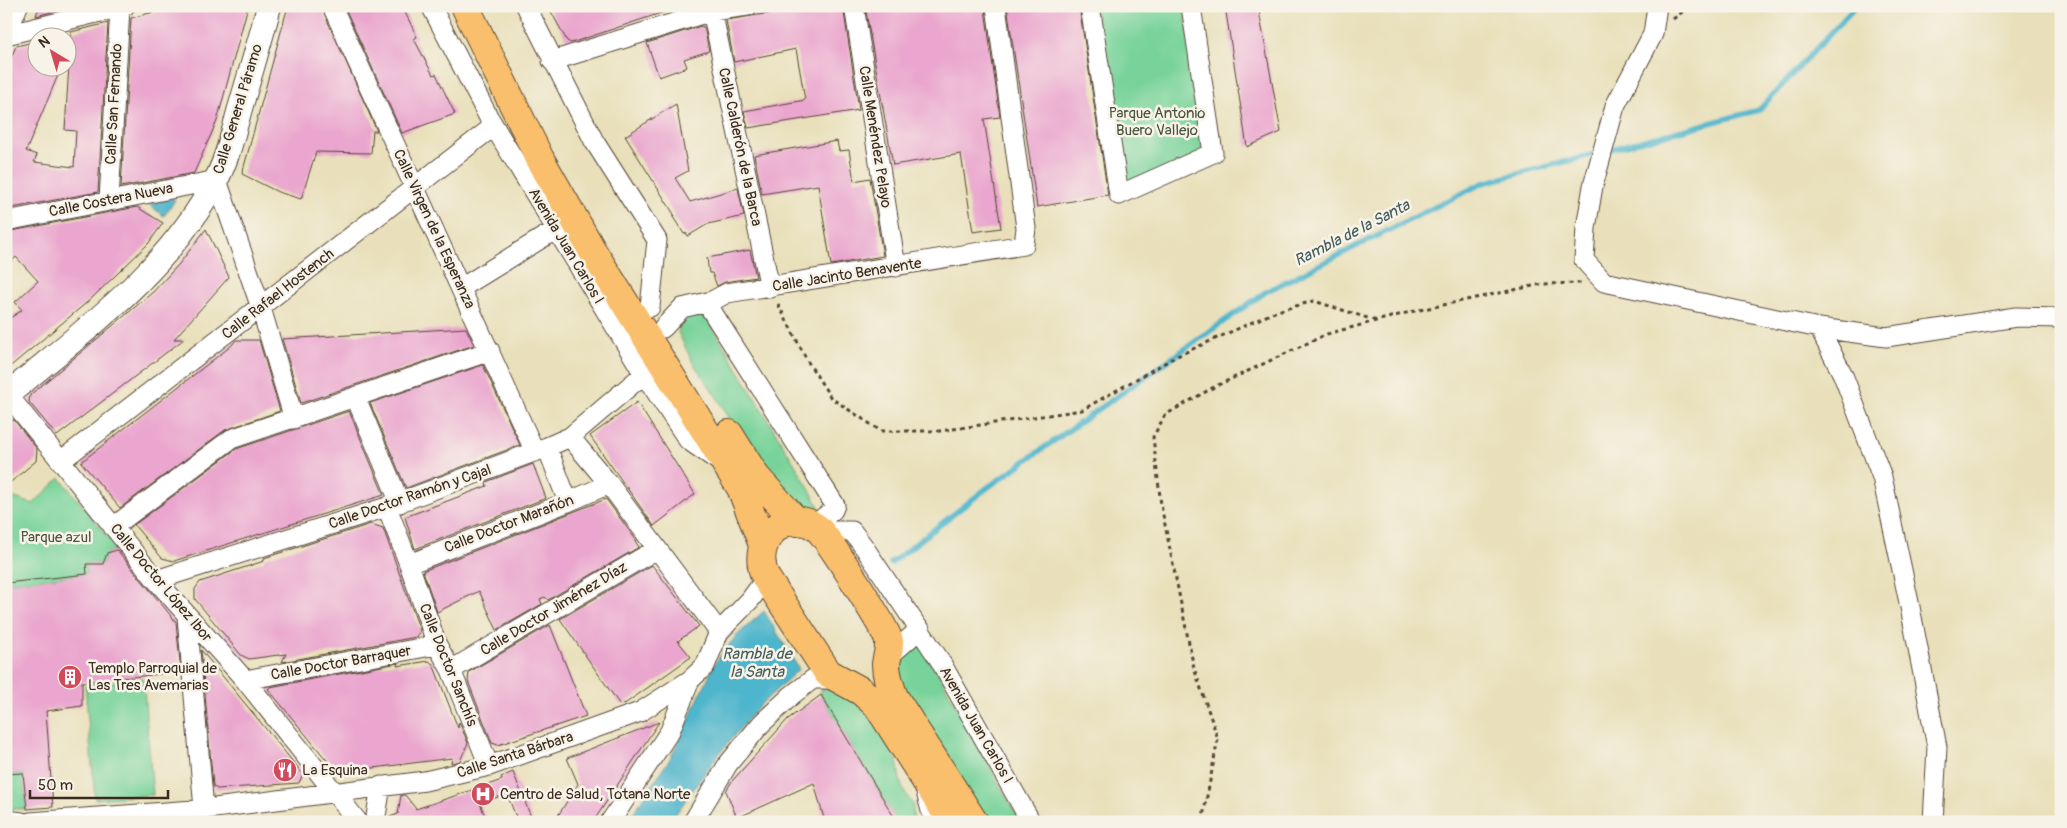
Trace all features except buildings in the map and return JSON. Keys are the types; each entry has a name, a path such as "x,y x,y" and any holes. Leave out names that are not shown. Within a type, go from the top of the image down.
{"main road":[{"path":"464,6 540,159 593,252 741,488 763,544"},
{"path":"486,6 557,150 656,317 756,477 810,526 882,624 889,642 887,679 894,697 974,822"},
{"path":"810,526 776,528 763,544 760,555 761,566 766,578 822,665 840,680 861,691 878,706 952,822"},
{"path":"840,680 860,682 874,677 887,659"}],"street":[{"path":"6,35 18,6"},
{"name":"Calle General Páramo","path":"7,396 116,305 151,271 185,229 217,180 230,145 269,6"},
{"name":"Calle Virgen de la Esperanza","path":"332,6 490,351 568,502"},
{"name":"Avenida Juan Carlos I","path":"431,6 494,126 555,230 644,374 688,440 726,466"},
{"path":"526,6 552,62 594,141 657,240 656,317"},
{"path":"552,62 711,9 748,6"},
{"name":"Calle Menéndez Pelayo","path":"854,6 896,267"},
{"name":"Calle Jacinto Benavente","path":"656,317 682,308 712,301 727,293 770,288 1024,245 1026,228 996,6"},
{"path":"1090,6 1120,195 1213,153 1191,6"},
{"path":"1657,6 1653,34 1615,106 1593,186 1586,228 1584,260 1604,282 1819,328 1886,338 2016,317 2061,318"},
{"path":"6,35 122,7"},
{"name":"Calle San Fernando","path":"109,200 122,7"},
{"name":"Calle Calderón de la Barca","path":"711,9 770,288"},
{"name":"Calle Rafael Hostench","path":"62,460 494,126"},
{"path":"217,180 261,308 294,419"},
{"name":"Calle Costera Nueva","path":"6,221 217,180"},
{"path":"461,288 555,230"},
{"path":"712,301 711,310 835,505 833,510 810,526"},
{"path":"1819,328 1843,375 1882,477 1910,606 1937,747 1934,822"},
{"path":"113,527 231,440 490,351"},
{"name":"Calle Doctor Ramón y Cajal","path":"156,580 393,505 541,450 570,437 644,374"},
{"name":"Calle Doctor López Ibor","path":"7,396 62,460 113,527 187,617 245,680 358,822"},
{"name":"Calle Doctor Sanchís","path":"356,398 393,505 409,564 437,646 451,670 489,766"},
{"path":"570,437 609,484 719,632"},
{"name":"Calle Doctor Marañón","path":"409,564 609,484"},
{"name":"Avenida Juan Carlos I","path":"810,526 852,531 916,623 1000,764 1031,822"},
{"name":"Calle Doctor Jiménez Díaz","path":"451,670 657,549"},
{"path":"610,822 670,731 690,680 704,666 719,632 750,600 766,578"},
{"path":"187,617 204,809"},
{"path":"882,624 916,623"},
{"path":"887,659 916,623"},
{"name":"Calle Doctor Barraquer","path":"245,680 437,646"},
{"path":"693,822 728,764 761,724 792,695 813,679 840,680"},
{"name":"Calle Santa Bárbara","path":"30,822 204,809 424,781 489,766 640,712 690,680"},
{"path":"922,774 934,822"},
{"path":"375,822 381,786"},
{"path":"6,820 22,822"}],"path":[{"path":"1202,822 1218,739 1194,668 1161,505 1153,437 1165,415 1214,387 1328,334 1542,284 1604,282"},
{"path":"770,288 808,362 831,398 881,430 940,431 1082,410 1175,357 1277,310 1314,301 1378,321"}],"green space":[{"name":"Parque Antonio Buero Vallejo","path":"1094,6 1184,6 1208,153 1122,190"},
{"path":"701,308 821,510 798,504 751,454 716,396 693,363 678,332 686,314"},
{"name":"Parque azul","path":"60,478 118,549 107,553 103,564 86,564 87,574 6,583 6,487 12,497 33,504"},
{"path":"919,638 1020,822 986,822 917,724 898,669 901,661"},
{"path":"143,678 153,795 95,799 85,685"},
{"path":"821,689 843,694 853,701 873,720 881,731 896,757 903,789 913,804 913,816 916,822 897,822 821,695"},
{"path":"23,773 27,809 6,809 6,774"}],"water":[{"path":"173,198 175,200 164,216 150,204"},
{"name":"Rambla de la Santa","path":"764,611 799,669 758,707 718,755 670,822 627,822 671,757 715,663 736,636"}],"waterway":[{"name":"Rambla de la Santa","path":"1607,150 1759,110 1856,6"},
{"name":"Rambla de la Santa","path":"891,563 987,488 1267,291 1483,183 1599,153"}],"place":[{"name":"Templo Parroquial de Las Tres Avemarias","path":"70,677"},
{"name":"La Esquina","path":"285,770"},
{"name":"Centro de Salud, Totana Norte","path":"483,794"}]}
